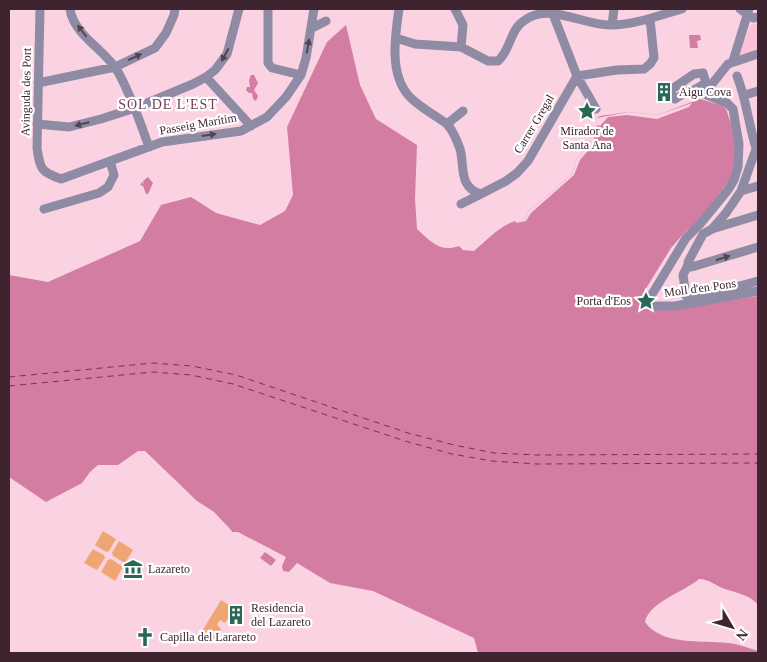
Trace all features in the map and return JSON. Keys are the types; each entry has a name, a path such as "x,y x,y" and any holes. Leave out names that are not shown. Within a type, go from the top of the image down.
{"street":[{"name":"Avinguda des Port","path":"40,9 37,124 40,165 46,174"},
{"path":"70,9 71,17 90,41 115,67 135,108 149,147"},
{"path":"38,84 115,67 155,48 166,33 175,9"},
{"path":"37,124 69,127 101,119 135,108 206,77 215,70 227,54 239,9"},
{"path":"268,9 268,63 272,68 300,75"},
{"name":"Passeig Marítim","path":"46,174 61,179 162,142 241,131 267,117 286,97 300,75 306,58 314,9"},
{"path":"399,9 396,63 402,85 414,100 447,124 460,149 466,182 469,188 478,193"},
{"path":"455,9 463,25 462,46"},
{"path":"612,25 614,9"},
{"path":"396,38 415,44 462,46 488,60 498,61 506,54 514,31 525,19 534,16 552,11 592,24 612,25 650,19 682,9"},
{"path":"733,9 753,18 758,17"},
{"path":"740,9 747,15"},
{"path":"552,11 578,76 596,109"},
{"path":"730,63 747,15"},
{"path":"578,76 617,70 644,69 654,58 650,19"},
{"path":"312,28 326,21"},
{"path":"730,63 758,54"},
{"name":"Moll d'en Pons","path":"730,63 704,94 727,103 733,109 739,144 738,167 734,180 701,223 686,238 648,301 651,306 675,306 758,291"},
{"name":"Carrer Gregal","path":"460,204 478,193 506,181 517,173 528,161 578,76"},
{"path":"712,229 741,191 757,152 754,127 745,95 737,76"},
{"path":"206,77 251,126"},
{"path":"745,95 758,91"},
{"path":"447,124 463,110"},
{"path":"44,209 98,193 108,187 114,175 110,162"},
{"path":"741,191 758,186"},
{"path":"758,215 712,229 703,234 683,275 686,296 732,288 758,280"},
{"path":"688,265 690,267 695,266 758,247"}],"shaded area":[{"path":"758,23 758,50 739,55 750,25"},
{"path":"346,25 360,85 376,119 417,145 415,199 417,229 441,247 452,248 459,246 463,250 474,251 503,227 517,220 524,219 529,210 572,174 577,158 589,145 592,129 597,118 600,116 628,112 657,115 700,99 723,106 726,109 735,135 735,167 730,179 704,216 686,231 671,248 642,295 645,309 667,309 758,296 758,605 739,593 699,579 660,603 648,615 645,622 652,630 661,635 683,640 743,646 758,651 758,653 478,653 474,638 373,591 330,583 297,563 289,572 283,571 282,566 286,557 238,532 232,532 214,512 197,501 145,451 138,451 118,465 98,465 82,483 46,502 9,477 9,275 48,282 140,241 161,205 191,197 216,213 260,225 285,211 293,195 287,127 327,42"},
{"path":"689,35 700,35 701,40 697,41 698,48 690,48"},
{"path":"251,75 254,75 258,83 254,90 258,96 256,101 253,99 252,93 246,90 247,87 250,87 249,80"},
{"path":"148,177 153,183 148,194 146,194 143,186 140,185 142,182 144,184 143,181"},
{"path":"103,531 116,539 109,551 106,552 95,545"},
{"path":"119,541 133,550 125,563 113,556 112,553"},
{"path":"93,549 104,555 105,558 97,570 84,563"},
{"path":"265,552 276,560 271,566 260,558"},
{"path":"111,559 123,567 115,581 101,572 108,560"},
{"path":"221,600 234,608 225,623 220,620 217,625 221,629 214,641 201,633"}],"pier":[{"path":"692,103 689,107 657,119 627,115 608,117 600,126 597,125 592,146 580,160 574,175 531,213 526,221 516,223 515,220 524,219 529,210 572,174 577,158 589,145 592,129 597,118 628,112 657,115"}],"ferry route":[{"path":"9,377 153,363 192,366 236,375 408,433 494,453 537,455 758,454"},
{"path":"9,386 153,372 191,375 233,384 405,441 452,454 492,461 537,464 758,463"}],"place":[{"name":"Aigu Cova","path":"664,92"},
{"name":"Mirador de Santa Ana","path":"587,111"},
{"name":"Porta d'Eos","path":"646,301"},
{"name":"Lazareto","path":"133,569"},
{"name":"Residencia del Lazareto","path":"236,615"},
{"name":"Capilla del Larareto","path":"145,637"}],"district":[{"name":"SOL DE L'EST","path":"168,104"}]}
